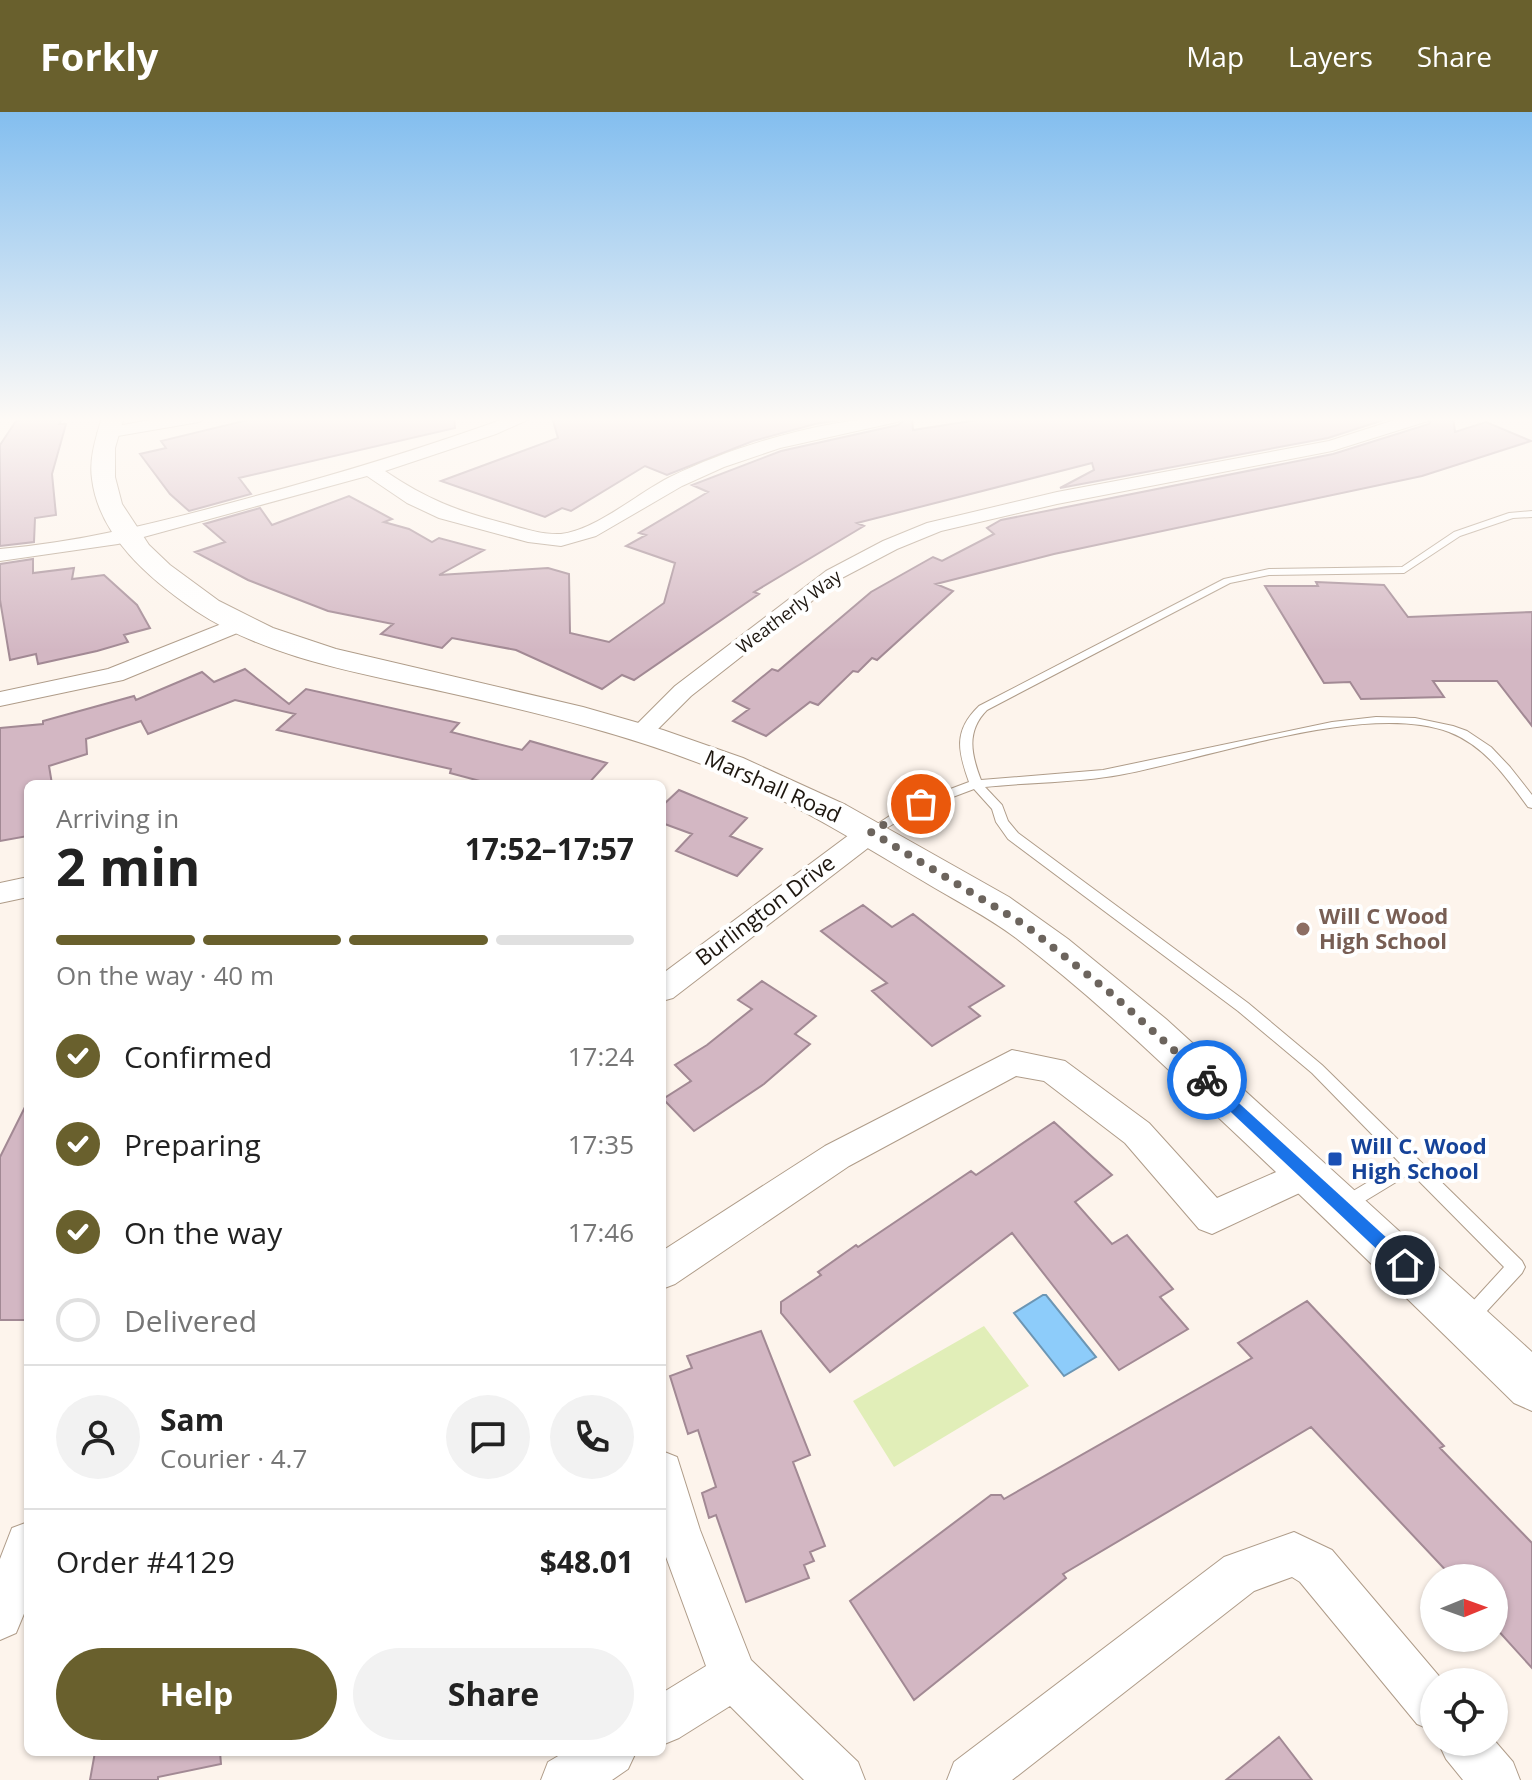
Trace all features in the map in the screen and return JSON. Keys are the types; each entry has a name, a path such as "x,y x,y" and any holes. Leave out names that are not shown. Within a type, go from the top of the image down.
{"street":[{"name":"Marshall Road","path":"106,495 127,536 152,565 239,624 385,670 642,731 771,781 871,832 1025,925 1113,995 1308,1173 1532,1386"},
{"path":"0,555 68,549 282,495"},
{"path":"408,495 446,514 528,536 561,540 589,532 653,495"},
{"name":"Weatherly Way","path":"642,731 683,691 833,575 919,533 985,513 1079,495"},
{"path":"0,699 115,675 239,624"},
{"name":"Burlington Drive","path":"666,987 871,832"},
{"path":"0,893 24,888"},
{"path":"666,1269 837,1156 1012,1063 1053,1070 1137,1133 1212,1218 1308,1173"},
{"path":"666,1486 678,1530 734,1676 840,1780"},
{"path":"0,1617 24,1554"},
{"path":"972,1780 1240,1573 1294,1554 1316,1566 1420,1690"},
{"path":"666,1718 734,1676"},
{"path":"566,1780 605,1756"},
{"path":"1475,1756 1495,1780"}],"lane":[{"path":"1465,1322 1516,1267 1317,1069 1243,1007 1013,836 1002,822 998,808 976,784 964,738 974,715 1063,665 1227,581 1269,572 1404,570 1457,534 1512,515 1532,514"},
{"path":"871,832 909,809 976,784 1119,772 1285,735 1408,719 1450,728 1475,739 1493,752 1532,804"},
{"path":"1343,1206 1412,1164"}],"green space":[{"path":"984,1326 1029,1386 894,1467 853,1401"}],"water":[{"path":"1043,1295 1096,1357 1064,1376 1014,1313"}],"building":[{"path":"0,495 54,495 56,515 35,518 34,542 0,546"},
{"path":"171,495 248,495 189,511"},
{"path":"481,495 598,495 571,511 562,508 545,517"},
{"path":"703,495 967,495 857,523 864,526 754,592 759,594 634,680 622,675 602,689 516,650 452,638 442,648 381,634 393,624 328,611 248,580 195,552 225,542 204,524 260,508 272,525 349,496 392,519 384,522 409,529 432,542 439,538 484,550 439,575 548,568 569,574 570,633 609,642 664,603 675,563 626,546 646,535 639,533"},
{"path":"1128,495 1333,495 1054,554 936,584 953,591 877,660 872,658 858,672 853,671 818,705 810,702 766,736 733,721 749,709 733,701 772,669 778,671 871,592 933,557 942,561 994,534 987,528 1001,520"},
{"path":"33,559 33,573 74,568 72,579 104,575 137,605 150,628 124,635 128,642 97,651 38,664 36,654 10,660 0,600 0,564"},
{"path":"1316,582 1384,585 1408,617 1532,612 1532,726 1497,681 1433,681 1444,697 1361,699 1350,682 1324,683 1265,586 1318,586"},
{"path":"245,669 289,704 306,689 459,723 451,732 522,750 530,741 607,763 592,780 476,780 450,773 451,769 277,730 295,714 235,700 148,734 141,721 86,739 87,754 49,766 51,780 24,780 24,837 0,841 0,728 43,724 43,721 134,696 136,700 202,672 214,682"},
{"path":"679,790 747,818 730,836 762,849 737,876 676,851 692,834 666,824 666,802"},
{"path":"863,905 892,927 913,914 1004,986 969,1007 980,1016 932,1046 872,991 887,983 821,931"},
{"path":"762,981 816,1016 795,1034 810,1044 764,1084 694,1131 666,1102 666,1097 691,1081 675,1065 707,1045 752,1009 738,1000"},
{"path":"24,1109 24,1320 0,1320 0,1157"},
{"path":"1054,1122 1112,1175 1075,1202 1112,1244 1127,1235 1173,1289 1160,1297 1188,1329 1119,1370 1012,1233 830,1372 781,1313 781,1302 821,1275 818,1272 856,1245 858,1247 971,1171 976,1175"},
{"path":"1307,1301 1444,1446 1440,1448 1532,1543 1532,1668 1508,1641 1508,1564 1440,1564 1311,1427 1063,1574 1066,1578 914,1700 850,1601 991,1495 1001,1495 1004,1499 1252,1358 1238,1343"},
{"path":"761,1331 810,1455 793,1462 825,1546 810,1552 814,1561 804,1565 809,1578 746,1602 716,1515 709,1518 702,1493 716,1487 698,1430 688,1434 670,1376 692,1368 687,1356"},
{"path":"1279,1737 1312,1780 1226,1780"},
{"path":"94,1756 220,1756 221,1764 158,1777 158,1780 90,1780"}],"way so far":[{"path":"921,804 871,832 1025,925 1113,995 1207,1080"}],"place":[{"name":"Will C Wood High School","path":"1303,929"},
{"name":"Will C. Wood High School","path":"1335,1159"}],"route":[{"path":"1207,1080 1405,1265"}]}
